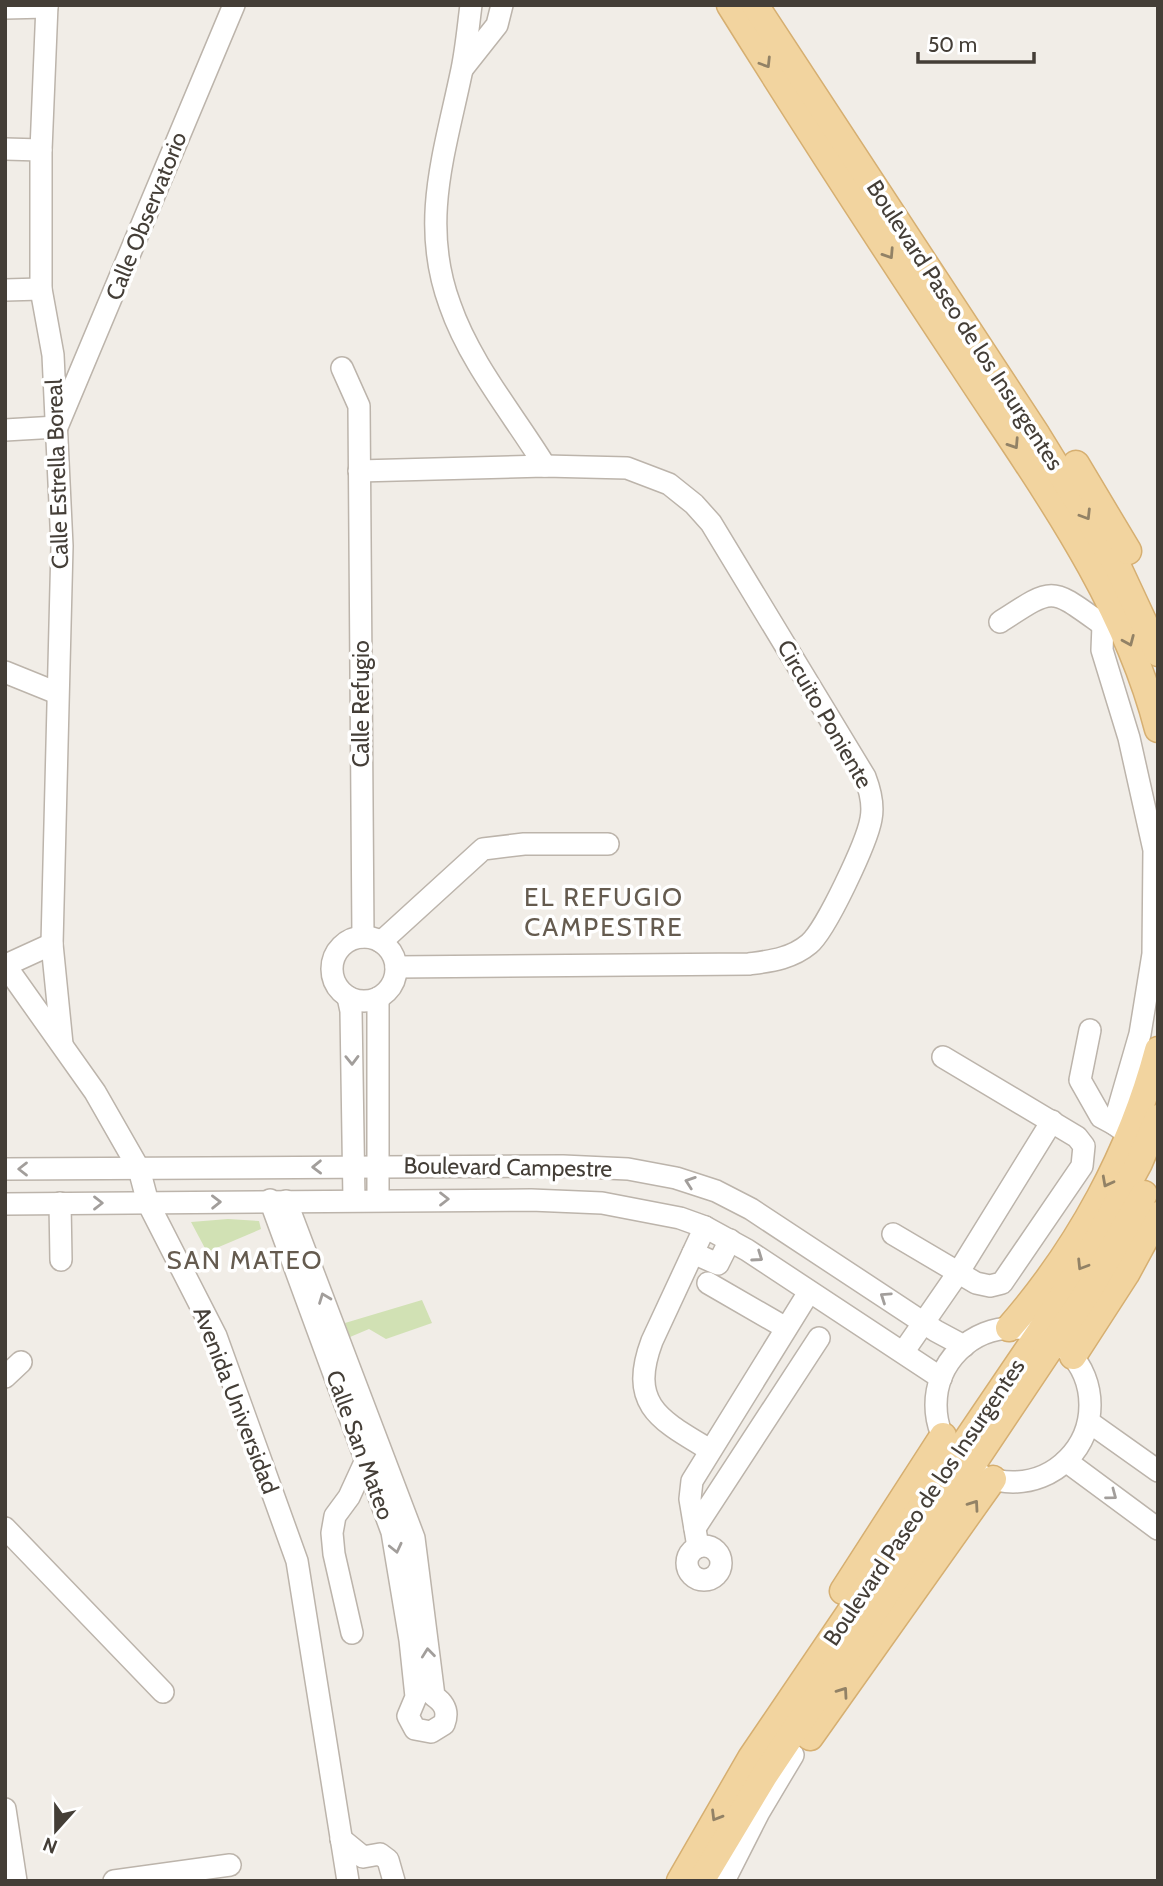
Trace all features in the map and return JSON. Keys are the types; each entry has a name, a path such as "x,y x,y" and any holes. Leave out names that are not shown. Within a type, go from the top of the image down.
{"main road":[{"path":"730,5 821,152 1068,527 1108,615 1142,675 1158,729"},
{"name":"Boulevard Paseo de los Insurgentes","path":"755,5 1037,435 1117,565 1158,653"},
{"name":"Boulevard Paseo de los Insurgentes","path":"776,5 1108,515 1158,609"},
{"path":"1009,1328 1061,1265 1119,1158 1121,1129 1147,1090 1158,1050"},
{"name":"Boulevard Paseo de los Insurgentes","path":"1056,1343 1158,1118"},
{"name":"Boulevard Paseo de los Insurgentes","path":"680,1881 966,1460 1056,1343 1114,1249 1158,1165"},
{"path":"1056,1343 1126,1274 1158,1215"},
{"path":"966,1460 822,1722 793,1755 757,1767 757,1735 775,1695 966,1460"},
{"name":"Boulevard Paseo de los Insurgentes","path":"701,1881 757,1767"}],"street":[{"name":"Calle Observatorio","path":"57,427 234,5"},
{"path":"471,5 462,70 438,183 434,217 440,271 450,306 469,346 545,466"},
{"path":"462,70 496,25 502,5"},
{"name":"Calle Estrella Boreal","path":"47,6 41,150 41,289 53,355 62,545 52,944 62,1044"},
{"path":"5,8 47,6"},
{"path":"5,149 41,150"},
{"path":"5,290 41,289"},
{"name":"Calle Refugio","path":"342,368 359,406 372,939"},
{"path":"5,430 57,427"},
{"name":"Circuito Poniente","path":"359,471 545,466 627,468 669,484 694,504 711,523 866,776 872,796 872,818 822,927 812,942 779,960 748,964 396,967"},
{"path":"1000,622 1042,595 1062,597 1108,615 1102,650 1129,738 1154,850 1153,954 1121,1129 1101,1117 1080,1080 1090,1030"},
{"path":"5,672 57,694"},
{"path":"372,939 388,948 396,967 391,985 378,998 363,1001 348,997 339,989 331,967 342,946 372,939 483,849 524,844 608,844"},
{"path":"5,965 52,944"},
{"name":"Avenida Universidad","path":"5,965 96,1092 139,1169 148,1203 216,1336 298,1561 348,1881"},
{"path":"348,997 354,1200"},
{"path":"378,998 378,1199"},
{"path":"893,1234 976,1283 990,1286 1002,1283 1082,1166 1084,1146 1077,1138 943,1057"},
{"path":"904,1351 957,1273 1052,1121"},
{"name":"Boulevard Campestre","path":"5,1170 378,1166 563,1166 628,1169 676,1178 716,1191 751,1209 964,1346"},
{"name":"Boulevard Campestre","path":"5,1203 378,1199 602,1203 680,1218 705,1227 730,1240 904,1351 941,1378"},
{"name":"Calle San Mateo","path":"278,1200 374,1457 397,1555 425,1697"},
{"path":"60,1203 61,1260"},
{"path":"705,1227 652,1341 645,1360 643,1383 647,1401 655,1414 710,1450"},
{"path":"713,1273 730,1240"},
{"path":"693,1253 713,1273 786,1328"},
{"path":"809,1292 710,1450 690,1491 696,1538 763,1424 819,1338"},
{"path":"1009,1328 1056,1343 1088,1387 1089,1422 1081,1443 1066,1461 1032,1479 1019,1482 966,1460 936,1403 941,1378 964,1346 985,1333 1009,1328"},
{"path":"5,1377 21,1362"},
{"path":"737,1405 763,1424"},
{"path":"1089,1422 1158,1471"},
{"path":"352,1633 334,1554 332,1533 335,1516 374,1457"},
{"path":"1066,1461 1158,1529"},
{"path":"5,1528 163,1692"},
{"path":"724,1881 759,1812 793,1755"},
{"path":"5,1809 16,1881"},
{"path":"341,1839 363,1857 380,1854 388,1860 394,1881"},
{"path":"114,1881 230,1865"}],"green space":[{"path":"228,1219 259,1221 261,1229 207,1252 191,1222"},
{"path":"422,1300 432,1323 386,1339 369,1329 350,1337 345,1323"}],"district":[{"name":"EL REFUGIO CAMPESTRE","path":"604,912"},
{"name":"SAN MATEO","path":"245,1260"}]}
